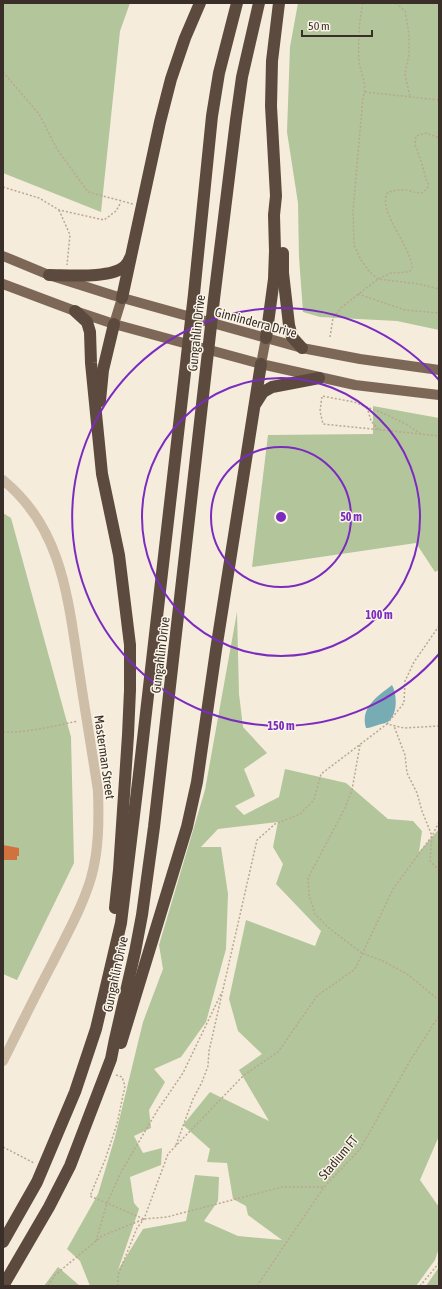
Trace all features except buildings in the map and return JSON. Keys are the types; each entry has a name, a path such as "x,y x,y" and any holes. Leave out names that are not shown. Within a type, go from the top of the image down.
{"highway":[{"path":"122,298 171,79 185,38 200,3"},
{"name":"Gungahlin Drive","path":"3,1242 37,1182 75,1092 96,1029 106,984 112,967 121,923 194,294 212,116 219,73 237,3"},
{"name":"Gungahlin Drive","path":"3,1286 28,1245 66,1173 112,1059 114,1039 142,915 149,870 214,299 236,120 242,77 259,3"},
{"path":"266,338 272,300 276,251 274,216 276,196 271,106 272,61 279,3"},
{"path":"276,196 282,218 283,273 289,325 292,337 302,348"},
{"path":"50,275 90,276 114,272 124,267 132,256"},
{"path":"75,311 87,322 90,332 91,363 102,474 119,555 130,644 130,690 126,780 119,870 106,984"},
{"path":"97,424 103,370 114,324"},
{"path":"112,1059 122,1041 135,999 187,827 197,782 216,650 262,364"},
{"path":"255,404 263,392 272,387 319,378"}],"main road":[{"name":"Ginninderra Drive","path":"3,256 50,275 122,298 302,348 360,359 439,370"},
{"path":"3,284 114,324 262,364 355,385 439,395"},
{"path":"114,324 122,298"},
{"path":"262,364 266,338"}],"street":[{"name":"Masterman Street","path":"3,480 12,487 34,513 48,536 62,571 98,791 99,809 99,830 91,878 81,907 3,1062"}],"path":[{"path":"363,3 360,19 359,61 365,92 363,97 353,211 354,245 360,260 369,272 378,279 419,284 439,289"},
{"path":"396,3 405,11 409,34 409,54 405,74 410,96"},
{"path":"3,72 39,114 57,149 88,192 121,202 142,206"},
{"path":"365,92 439,100"},
{"path":"330,337 333,318 342,307 378,279 391,273 409,272 412,268 410,257 390,216 386,205 385,196 388,192 401,190 421,194 425,192 429,185 415,144 416,136 426,133 439,138"},
{"path":"3,187 39,198 59,210 104,220 116,211 121,202"},
{"path":"59,210 70,235 67,275"},
{"path":"358,294 405,310 439,313"},
{"path":"420,434 406,424 367,407 354,402 322,396 320,411 323,424 439,436"},
{"path":"367,407 371,421 378,430"},
{"path":"176,1146 193,1099 208,1066 209,1052 256,840 275,824 300,814 314,800 321,774 387,724 404,703 405,681 414,662 439,626"},
{"path":"3,732 50,727 86,719"},
{"path":"387,724 404,728 428,728 439,726"},
{"path":"394,726 405,755 407,773 418,793 422,811 432,836 430,861 439,870"},
{"path":"360,745 352,790 346,808 308,878 309,895 315,914 330,929 362,953 383,961 407,974 439,1000"},
{"path":"118,1286 118,1275 137,1228 144,1218 168,1154 244,1075 278,1052 317,996 355,969 393,889 432,836 439,822"},
{"path":"96,1241 106,1203 121,1172 140,1139 183,1073 223,990"},
{"name":"Stadium FT","path":"257,1286 324,1187 360,1149 411,1059 439,1016"},
{"path":"107,1071 122,1077 125,1086 117,1124 105,1160 90,1196 144,1218"},
{"path":"3,1147 43,1168"},
{"path":"48,1286 55,1275 102,1236 144,1218 167,1217 282,1187 324,1187"},
{"path":"420,1286 439,1263"}],"green space":[{"path":"3,3 130,3 120,31 101,212 3,173"},
{"path":"298,3 439,3 439,330 397,321 320,317 303,312 299,257 298,203 287,132 290,47"},
{"path":"373,406 439,418 439,570 435,572 416,543 252,567 268,435 373,434"},
{"path":"3,513 11,518 71,737 74,863 17,980 3,974"},
{"path":"237,612 239,694 243,727 267,753 244,769 255,796 235,806 244,815 279,797 285,769 346,783 388,819 413,821 422,831 419,852 439,829 439,1136 420,1180 439,1207 439,1248 435,1260 416,1286 90,1286 80,1261 67,1249 98,1194 115,1137 143,1022 163,969 159,945 205,790","holes":["278,822 273,847 283,864 276,884 321,931 315,946 246,920 229,999 238,1031 262,1054 239,1070 269,1121 210,1092 183,1125 210,1149 207,1162 227,1163 233,1199 246,1206 248,1215 282,1240 238,1236 204,1221 218,1201 219,1177 195,1175 186,1221 143,1229 118,1270 139,1209 134,1203 130,1177 161,1165 162,1148 143,1153 134,1136 151,1128 149,1110 165,1082 154,1069 181,1057 206,1022 226,949 228,894 221,847 201,847 218,829"]},
{"path":"58,1267 80,1286 44,1286"},
{"path":"439,1267 439,1286 426,1286"}],"water":[{"path":"392,685 396,703 392,718 387,722 366,728 365,714 371,703"}]}
